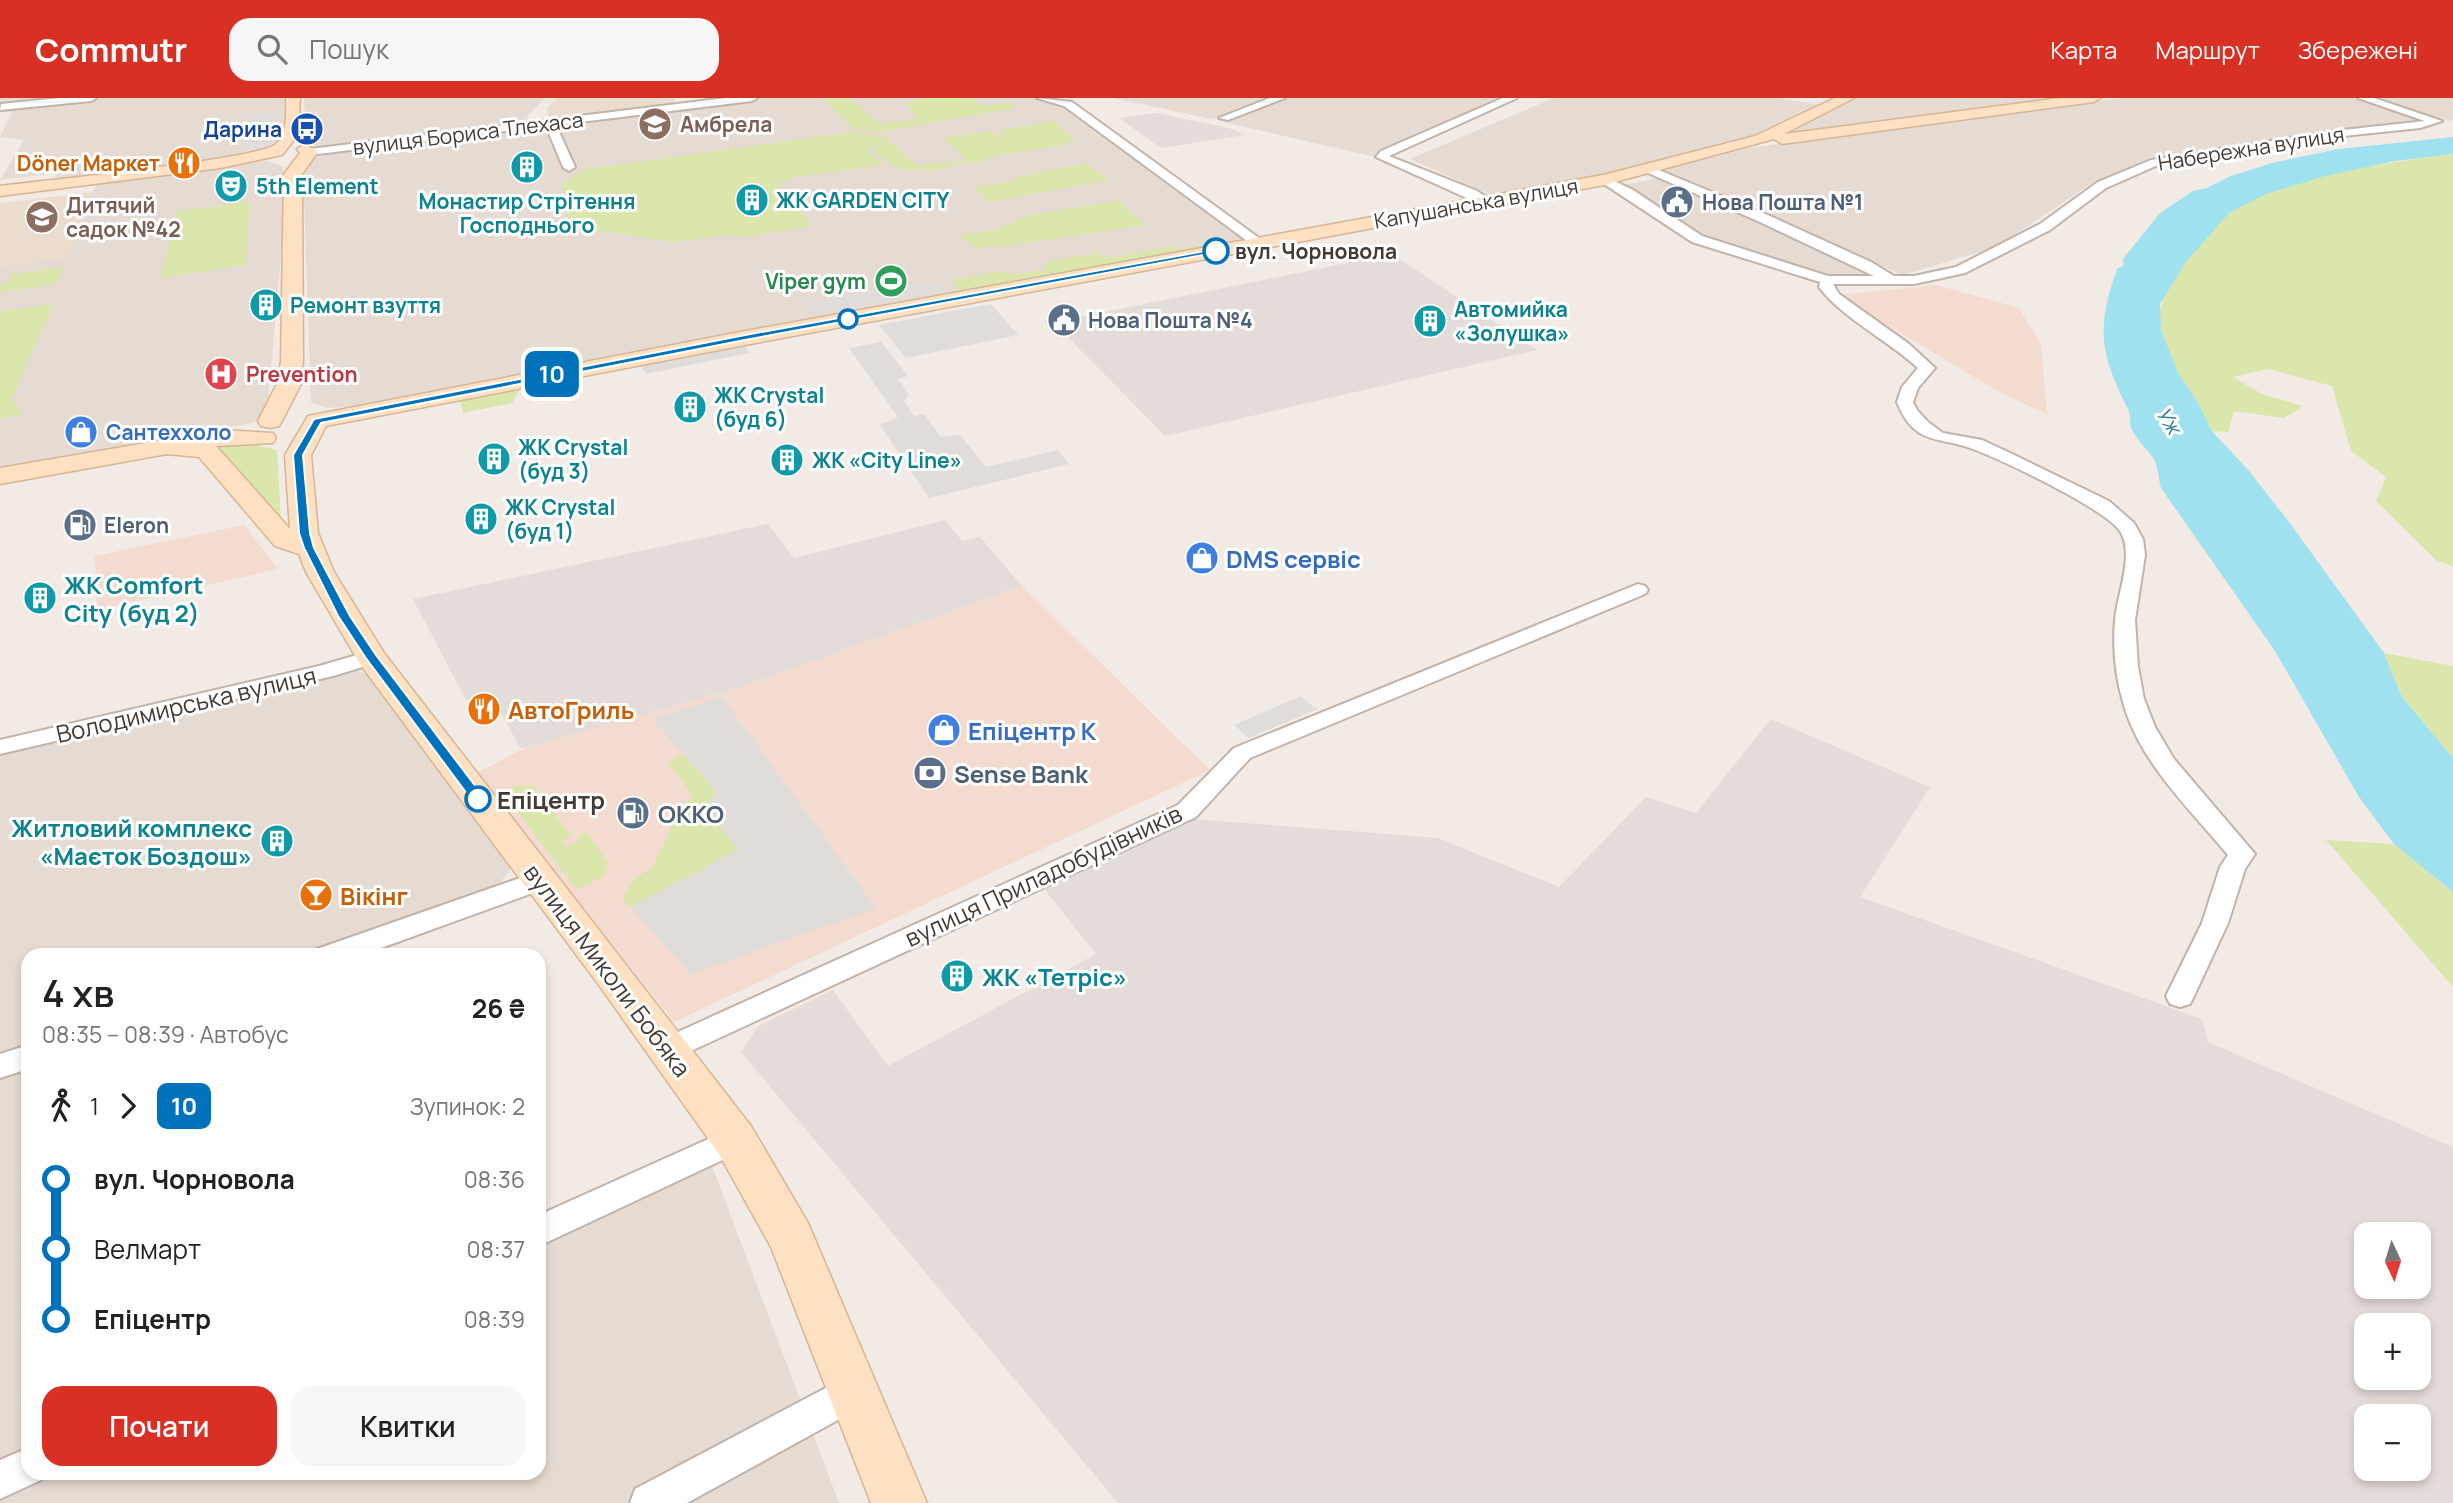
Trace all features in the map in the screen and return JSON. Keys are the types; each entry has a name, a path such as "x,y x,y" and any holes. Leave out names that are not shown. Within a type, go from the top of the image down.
{"street":[{"path":"1,107 6,98"},
{"path":"1,107 91,98"},
{"path":"269,433 289,384 295,323 293,174 278,150 293,98"},
{"name":"вулиця Бориса Тлехаса","path":"306,152 752,98"},
{"path":"1042,98 1068,104 1259,243"},
{"path":"1224,118 1280,98"},
{"path":"1483,201 1471,193 1382,157 1385,153 1512,98"},
{"path":"1761,139 1800,137 2094,98"},
{"name":"Набережна вулиця","path":"1604,180 1644,201 1679,229 1697,239 1827,280 1892,281 1937,277 1960,270 2045,228 2102,185 2155,162 2437,121 2363,98"},
{"path":"1799,100 1839,102"},
{"path":"1761,139 1839,102"},
{"path":"550,123 569,167"},
{"name":"Капушанська вулиця","path":"269,433 291,437 312,421 745,338 1604,180 1761,139"},
{"path":"0,191 220,163 300,147 306,152"},
{"path":"278,150 306,152"},
{"path":"293,174 306,152"},
{"path":"1645,169 1765,219 1866,265 1892,281"},
{"path":"1827,280 1826,287 1834,297 1904,346 1927,368 1910,387 1905,402 1909,412 1922,426 1942,440 1976,444 2102,505 2127,527 2133,539 2135,555 2126,620 2127,667 2133,699 2143,727 2165,764 2242,854 2233,867 2215,923 2180,996"},
{"path":"0,476 142,450 269,433 298,455 312,421 289,384"},
{"path":"142,450 214,444 269,433"},
{"path":"214,444 252,506 285,540 309,548"},
{"name":"вулиця Миколи Бобяка","path":"298,455 304,533 338,606 371,657 735,1140 790,1238 899,1503"},
{"name":"вулиця Приладобудівників","path":"668,1049 1187,811 1242,753 1638,590"},
{"name":"Володимирська вулиця","path":"0,747 325,671 371,657"},
{"path":"349,948 540,880"},
{"path":"0,1066 21,1059"},
{"path":"546,1228 735,1140"},
{"path":"649,1503 853,1391"},
{"path":"0,1480 21,1470"}],"shaded area":[{"path":"0,98 284,98 285,137 273,151 52,183 57,173 0,180 24,140 0,137 12,112 0,112"},
{"path":"304,98 545,98 528,115 526,125 335,148 306,144"},
{"path":"557,98 673,98 677,104 549,120 547,107"},
{"path":"762,98 1032,98 1064,105 1251,242 359,406 327,408 311,402 303,167 307,161 334,152"},
{"path":"1113,98 1272,98 1212,119"},
{"path":"1289,98 1505,98 1375,157 1224,122"},
{"path":"1554,98 1779,98 1820,105 1763,135 1594,177 1493,196 1410,159"},
{"path":"1856,98 2068,98 1809,134 1790,130"},
{"path":"2122,98 2453,98 2453,121 2439,117 2414,120 2306,134 2148,160 2091,184 1996,247 1903,275 1660,171 1749,148"},
{"path":"277,112 276,146 243,150 246,116"},
{"path":"1157,113 1232,129 1245,135 1161,148 1119,118"},
{"path":"266,161 280,165 288,176 267,413 261,420 0,469 0,266 68,257 92,192 101,179"},
{"path":"1662,177 1864,270 1862,274 1849,278 1822,274 1706,238 1624,185"},
{"name":"Дитячий садок №42","path":"92,192 68,257 0,266 0,203"},
{"path":"1392,254 1537,350 1165,436 1055,324 1048,325 1044,321 1052,319 1055,322"},
{"path":"936,282 945,291 816,315 807,303 911,284 914,286"},
{"path":"1936,285 2019,308 2041,344 2047,414 2001,393 1837,295"},
{"path":"991,304 1018,335 906,358 879,325"},
{"path":"881,342 908,376 898,379 909,395 904,401 914,416 924,414 941,437 960,435 986,467 1058,450 1069,464 929,498 880,425 898,417 849,348"},
{"path":"745,346 749,353 646,374 641,366"},
{"path":"945,520 962,541 980,537 1022,586 735,689 525,748 520,748 490,692 466,700 413,599 768,524 794,558"},
{"path":"244,525 278,569 97,610 95,556"},
{"path":"1022,586 1210,770 674,1022 477,773 525,748 735,689"},
{"path":"358,671 372,676 511,869 495,889 322,948 21,948 21,1455 0,1465 0,751 330,672"},
{"path":"1301,696 1317,709 1249,738 1234,725"},
{"path":"722,697 876,908 690,974 631,907 738,850 705,806 717,792 652,719"},
{"path":"1771,719 1930,787 1860,897 2202,1019 2208,1042 2453,1147 2453,1503 1118,1503 741,1052 758,1026 833,990 888,1066 1096,954 1045,890 1193,819 1438,838 1559,887 1646,797 1696,813"},
{"path":"711,1163 839,1503 0,1503 0,1492 27,1480 546,1480 546,1239"}],"green space":[{"path":"850,98 880,124 918,119 906,104 922,98 972,98 982,106 1010,102 1016,108 880,132 853,129 824,99"},
{"path":"1053,121 1076,140 1066,141 1069,144 988,157 990,160 947,166 948,168 906,170 889,163 871,149 889,139 916,165 967,161 943,138 991,131 996,136 1006,135 1001,130"},
{"path":"852,132 888,137 867,150 883,165 798,177 778,183 812,226 746,237 727,235 674,242 565,226 566,210 562,184 585,169"},
{"path":"2453,154 2453,567 2436,560 2376,501 2386,477 2351,451 2332,386 2268,369 2233,377 2262,394 2303,406 2284,418 2234,411 2228,432 2212,431 2165,345 2160,314 2163,300 2189,257 2227,215 2246,202 2302,181 2335,173"},
{"path":"1086,163 1109,180 989,202 973,187 1014,181 1012,178"},
{"path":"1118,201 1146,225 995,248 975,249 960,235 994,230 1030,215"},
{"path":"250,202 246,265 160,278 177,211"},
{"path":"1203,245 1207,248 962,293 950,280 1002,271 1014,275 1047,269 1045,262 1097,253 1105,258 1174,246 1179,249"},
{"path":"63,267 56,284 0,292 0,284 9,282 11,274"},
{"path":"53,304 12,399 22,415 0,418 0,311"},
{"path":"520,389 512,403 463,413 460,401"},
{"path":"242,442 277,450 281,520 217,448 221,444"},
{"path":"2384,653 2453,666 2453,758 2402,697"},
{"path":"683,754 717,793 705,806 738,850 631,907 622,899 633,880 652,867 684,804 693,796 668,762"},
{"path":"532,785 571,835 562,841 567,847 579,841 578,835 587,833 609,863 603,877 576,889 502,791 516,786"},
{"path":"2326,840 2394,844 2453,892 2453,987"}],"water":[{"name":"Уж","path":"2453,137 2453,154 2395,161 2325,176 2266,194 2229,213 2185,263 2160,304 2161,330 2178,373 2212,431 2249,471 2289,522 2384,653 2402,697 2453,758 2453,892 2394,844 2359,797 2275,651 2161,488 2155,461 2132,430 2128,409 2107,356 2104,325 2110,290 2117,269 2124,265 2123,259 2160,213 2193,191 2272,163 2339,149"}],"bus line":[{"name":"10","path":"478,799 371,657 344,616 309,548 304,533 298,455 317,421 416,400 1216,251"}],"place":[{"name":"Амбрела","path":"655,124"},
{"name":"Дарина","path":"307,129"},
{"name":"Döner Маркет","path":"184,163"},
{"name":"Монастир Стрітення Господнього","path":"527,167"},
{"name":"5th Element","path":"231,186"},
{"name":"ЖК GARDEN CITY","path":"752,200"},
{"name":"Нова Пошта №1","path":"1677,202"},
{"name":"Дитячий садок №42","path":"42,217"},
{"name":"вул. Чорновола","path":"1216,251"},
{"name":"Viper gym","path":"891,281"},
{"name":"Ремонт взуття","path":"266,305"},
{"name":"Нова Пошта №4","path":"1064,320"},
{"name":"Автомийка «Золушка»","path":"1430,321"},
{"name":"Prevention","path":"221,374"},
{"name":"ЖК Crystal (буд 6)","path":"690,407"},
{"name":"Сантеххоло","path":"81,432"},
{"name":"ЖК Crystal (буд 3)","path":"494,459"},
{"name":"ЖК «City Line»","path":"787,460"},
{"name":"ЖК Crystal (буд 1)","path":"481,519"},
{"name":"Eleron","path":"80,525"},
{"name":"DMS сервіс","path":"1202,558"},
{"name":"ЖК Comfort City (буд 2)","path":"40,598"},
{"name":"АвтоГриль","path":"484,709"},
{"name":"Епіцентр К","path":"944,730"},
{"name":"Sense Bank","path":"930,773"},
{"name":"Епіцентр","path":"478,799"},
{"name":"ОККО","path":"633,813"},
{"name":"Житловий комплекс «Маєток Боздош»","path":"277,841"},
{"name":"Вікінг","path":"316,895"},
{"name":"ЖК «Тетріс»","path":"957,976"}]}
